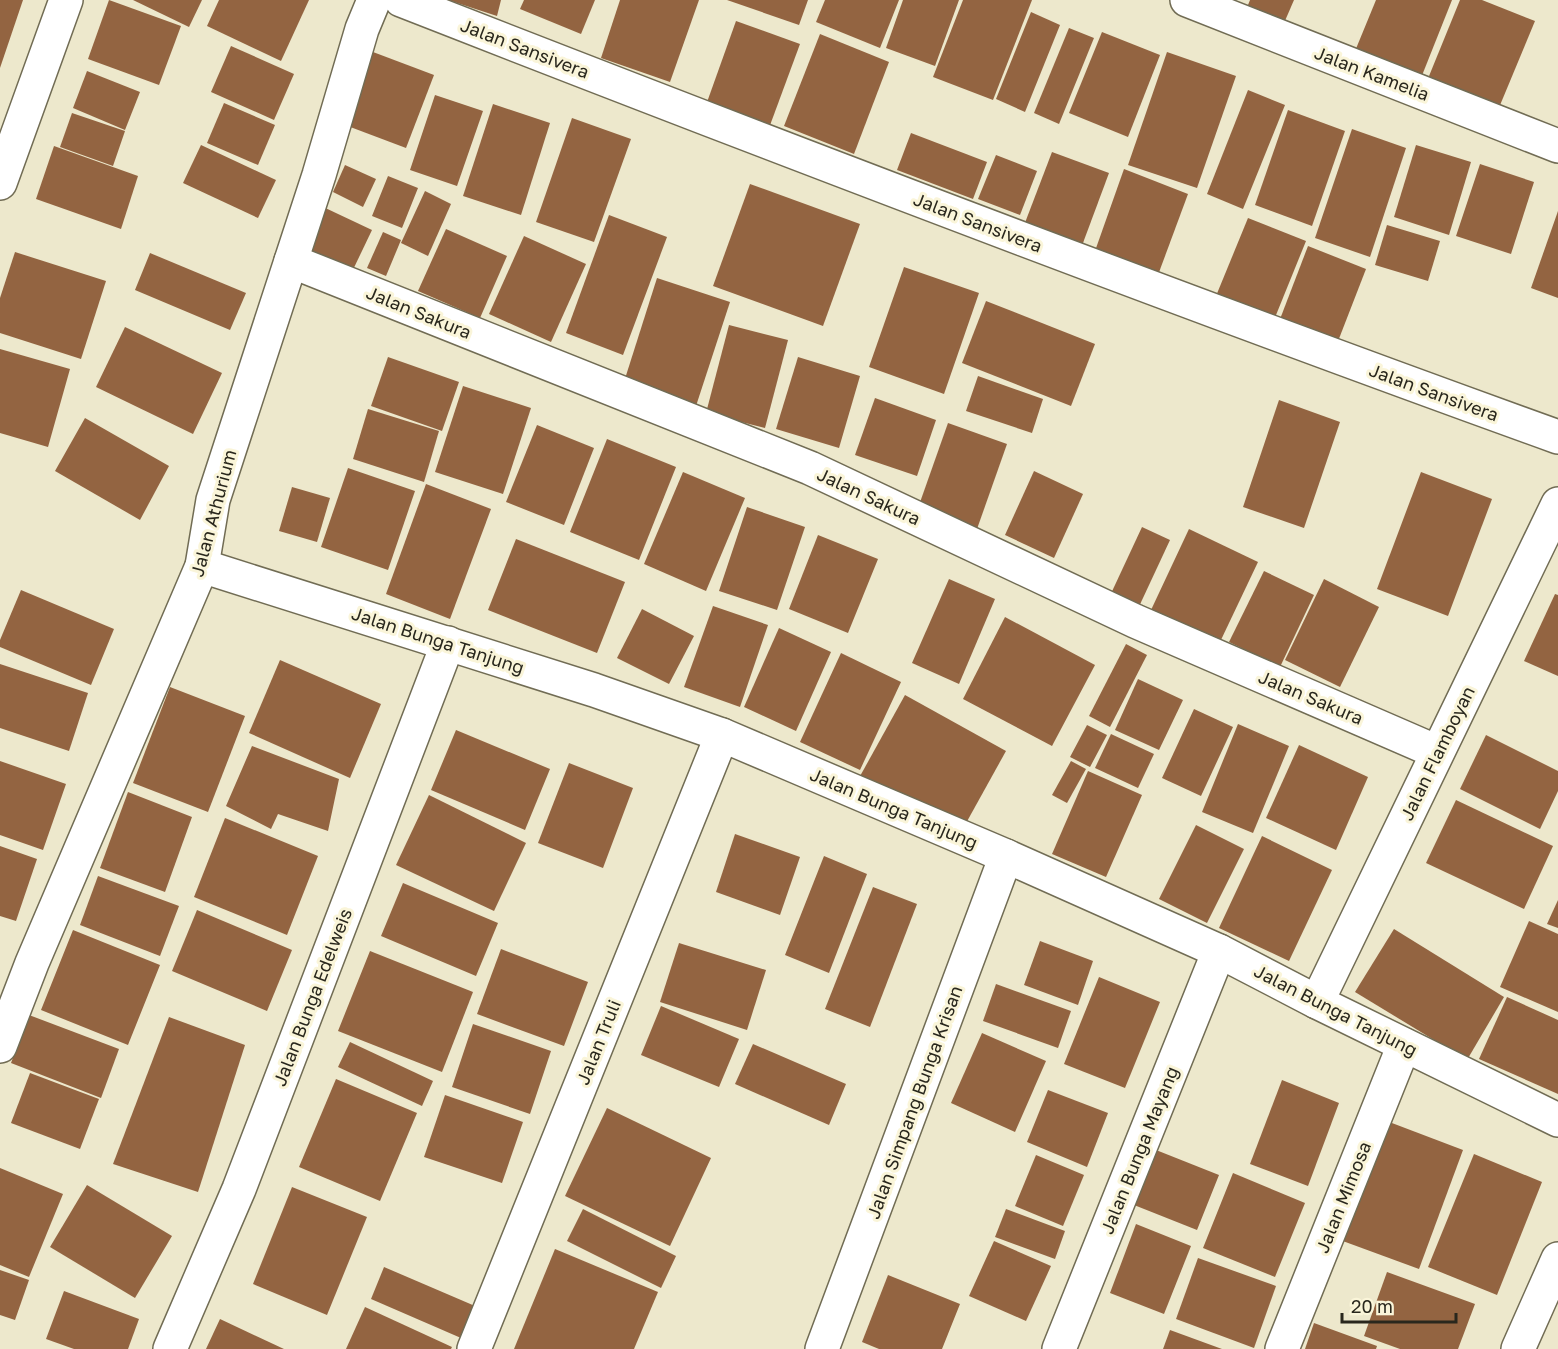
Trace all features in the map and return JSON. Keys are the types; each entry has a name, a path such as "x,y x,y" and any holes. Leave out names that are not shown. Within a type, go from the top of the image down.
{"street":[{"path":"0,183 66,0"},
{"name":"Jalan Athurium","path":"0,1046 32,963 202,566 213,500 319,175 362,29 374,0"},
{"name":"Jalan Sansivera","path":"401,0 757,139 1335,356 1558,437"},
{"name":"Jalan Kamelia","path":"1187,0 1558,146"},
{"name":"Jalan Sakura","path":"291,261 810,468 1135,621 1437,752"},
{"name":"Jalan Flamboyan","path":"1317,1002 1558,504"},
{"name":"Jalan Bunga Tanjung","path":"202,566 594,690 722,735 1006,856 1220,951 1317,1002 1558,1120"},
{"name":"Jalan Bunga Edelweis","path":"170,1349 239,1189 448,643"},
{"name":"Jalan Truli","path":"474,1349 722,735"},
{"name":"Jalan Simpang Bunga Krisan","path":"822,1349 1006,856"},
{"name":"Jalan Bunga Mayang","path":"1059,1349 1220,951"},
{"name":"Jalan Mimosa","path":"1282,1349 1404,1045"},
{"path":"1518,1349 1558,1258"}],"building":[{"path":"0,0 23,0 0,68"},
{"path":"109,0 181,26 159,85 88,59"},
{"path":"133,0 202,0 189,27"},
{"path":"219,0 309,0 281,61 207,26"},
{"path":"448,0 501,0 497,16"},
{"path":"524,0 595,0 581,34 520,9"},
{"path":"620,0 699,0 670,82 601,58"},
{"path":"727,0 808,0 799,25"},
{"path":"825,0 899,0 880,48 816,22"},
{"path":"903,0 959,0 935,66 886,48"},
{"path":"963,0 1032,0 993,100 933,77"},
{"path":"1250,0 1294,0 1281,30 1244,15"},
{"path":"1376,0 1452,0 1419,83 1353,56"},
{"path":"1460,0 1482,0 1535,21 1498,110 1427,81"},
{"path":"1031,12 1060,25 1025,112 996,99"},
{"path":"736,21 800,44 769,128 706,105"},
{"path":"1069,28 1094,38 1059,124 1034,113"},
{"path":"1102,32 1160,55 1128,137 1069,113"},
{"path":"820,34 889,62 854,154 784,126"},
{"path":"231,46 294,74 274,120 211,92"},
{"path":"373,52 434,75 406,148 345,125"},
{"path":"1167,52 1236,76 1197,188 1128,165"},
{"path":"87,71 140,92 125,130 73,108"},
{"path":"1248,90 1285,105 1243,209 1207,194"},
{"path":"435,95 483,111 457,186 410,170"},
{"path":"224,103 275,125 258,165 207,143"},
{"path":"493,104 550,123 521,215 463,196"},
{"path":"1288,110 1345,131 1312,226 1255,205"},
{"path":"72,113 125,131 113,166 60,147"},
{"path":"572,118 631,139 594,242 536,222"},
{"path":"1352,129 1406,148 1370,257 1315,238"},
{"path":"911,133 987,162 973,199 897,170"},
{"path":"201,145 276,180 258,218 183,183"},
{"path":"1416,145 1471,162 1449,235 1394,217"},
{"path":"54,146 138,176 121,229 36,199"},
{"path":"1052,152 1109,173 1080,251 1023,228"},
{"path":"996,155 1037,171 1020,215 978,199"},
{"path":"1480,164 1534,182 1511,254 1456,236"},
{"path":"345,165 376,179 363,207 333,192"},
{"path":"1124,169 1188,194 1158,275 1095,251"},
{"path":"388,176 418,188 402,228 372,216"},
{"path":"750,184 860,224 823,326 713,286"},
{"path":"425,191 451,204 428,256 401,243"},
{"path":"319,205 372,230 350,276 297,251"},
{"path":"1558,211 1558,298 1531,288"},
{"path":"609,215 667,237 623,355 566,333"},
{"path":"1248,218 1306,241 1274,320 1216,296"},
{"path":"1387,225 1440,241 1428,281 1375,265"},
{"path":"446,229 507,256 480,318 418,291"},
{"path":"383,232 401,240 386,276 367,268"},
{"path":"524,236 586,264 551,342 489,314"},
{"path":"1308,246 1366,269 1335,349 1277,327"},
{"path":"15,252 106,281 81,359 0,333 0,298"},
{"path":"150,253 246,293 230,330 135,290"},
{"path":"904,267 979,293 944,394 869,367"},
{"path":"657,278 730,302 695,409 623,385"},
{"path":"986,301 1095,344 1071,406 962,363"},
{"path":"729,325 788,340 765,428 706,413"},
{"path":"125,327 222,373 193,434 96,387"},
{"path":"0,349 70,369 48,447 0,433"},
{"path":"388,357 459,382 442,431 371,406"},
{"path":"798,357 860,376 839,448 776,429"},
{"path":"978,376 1043,399 1032,433 966,411"},
{"path":"463,386 531,408 503,494 435,472"},
{"path":"875,398 936,420 917,476 855,455"},
{"path":"1279,400 1340,422 1304,528 1243,507"},
{"path":"368,409 439,431 424,482 353,459"},
{"path":"85,418 169,466 140,520 55,471"},
{"path":"948,423 1007,444 977,529 918,508"},
{"path":"537,425 594,448 564,525 506,502"},
{"path":"607,439 676,467 639,560 570,532"},
{"path":"348,468 415,491 388,570 321,547"},
{"path":"1034,471 1083,494 1054,558 1005,535"},
{"path":"683,472 745,498 706,591 644,564"},
{"path":"1421,472 1492,499 1448,616 1377,589"},
{"path":"426,484 491,509 450,619 386,594"},
{"path":"292,487 330,498 317,542 279,531"},
{"path":"747,507 805,527 777,610 719,591"},
{"path":"1142,527 1170,540 1136,613 1108,600"},
{"path":"1189,529 1258,562 1220,642 1151,610"},
{"path":"818,535 878,559 848,633 789,609"},
{"path":"516,539 625,582 597,653 488,610"},
{"path":"1264,571 1314,595 1280,667 1229,642"},
{"path":"949,579 995,599 959,684 912,663"},
{"path":"1324,579 1379,607 1340,687 1285,660"},
{"path":"21,590 114,629 91,685 0,647 0,640"},
{"path":"1555,594 1558,595 1558,676 1524,661"},
{"path":"713,606 768,625 740,707 684,687"},
{"path":"642,609 694,636 669,684 617,658"},
{"path":"1005,617 1095,665 1052,746 963,699"},
{"path":"779,628 831,652 796,731 744,707"},
{"path":"1126,644 1147,655 1110,727 1089,716"},
{"path":"841,653 901,682 860,770 800,742"},
{"path":"280,660 381,704 350,778 249,733"},
{"path":"0,664 88,693 69,751 0,728"},
{"path":"1138,679 1183,700 1159,750 1115,730"},
{"path":"170,687 245,716 208,812 133,783"},
{"path":"905,695 1006,751 960,834 859,778"},
{"path":"1194,709 1233,727 1201,796 1162,778"},
{"path":"1238,724 1289,746 1253,833 1202,812"},
{"path":"1087,725 1107,735 1090,767 1070,757"},
{"path":"456,730 550,769 525,830 431,790"},
{"path":"1111,734 1154,754 1138,788 1095,768"},
{"path":"1486,735 1558,771 1558,791 1540,829 1460,789"},
{"path":"1299,745 1368,777 1336,850 1266,818"},
{"path":"252,746 339,779 328,831 278,814 271,829 226,806"},
{"path":"0,761 66,784 43,850 0,835"},
{"path":"1071,761 1086,769 1067,803 1052,795"},
{"path":"569,763 633,788 603,868 538,843"},
{"path":"1088,771 1142,795 1106,877 1052,854"},
{"path":"128,792 192,817 165,892 100,868"},
{"path":"429,795 526,843 494,911 396,865"},
{"path":"1456,800 1553,846 1524,909 1426,863"},
{"path":"225,818 318,856 287,935 194,897"},
{"path":"1196,825 1244,849 1207,923 1159,899"},
{"path":"735,834 800,857 780,915 716,892"},
{"path":"1262,836 1332,870 1289,961 1219,928"},
{"path":"0,846 37,859 16,921 0,916"},
{"path":"824,856 867,874 829,973 785,955"},
{"path":"98,876 179,906 160,956 80,925"},
{"path":"403,883 498,923 476,976 381,936"},
{"path":"873,887 917,904 870,1027 825,1009"},
{"path":"1558,900 1558,928 1547,924"},
{"path":"197,910 292,950 267,1011 172,971"},
{"path":"1529,921 1558,934 1558,1012 1500,987"},
{"path":"1394,929 1504,997 1467,1060 1355,992"},
{"path":"73,930 160,965 128,1045 41,1010"},
{"path":"1040,941 1093,961 1078,1005 1024,985"},
{"path":"679,943 766,970 747,1030 660,1002"},
{"path":"501,949 588,982 564,1046 477,1014"},
{"path":"370,951 473,992 442,1072 338,1031"},
{"path":"1099,977 1160,1002 1125,1088 1064,1064"},
{"path":"996,984 1071,1011 1058,1048 983,1021"},
{"path":"1507,997 1558,1020 1558,1094 1479,1059"},
{"path":"661,1006 739,1039 719,1087 641,1055"},
{"path":"29,1015 119,1049 101,1098 11,1063"},
{"path":"169,1017 245,1045 198,1192 113,1164"},
{"path":"473,1024 551,1051 530,1114 452,1087"},
{"path":"982,1033 1046,1061 1015,1132 951,1103"},
{"path":"350,1042 433,1081 422,1106 338,1067"},
{"path":"753,1044 846,1084 829,1125 735,1084"},
{"path":"30,1073 99,1099 80,1149 11,1123"},
{"path":"336,1079 417,1113 380,1201 299,1167"},
{"path":"1282,1080 1339,1103 1308,1186 1250,1164"},
{"path":"1048,1090 1108,1113 1087,1167 1027,1142"},
{"path":"445,1095 523,1122 502,1183 424,1157"},
{"path":"607,1108 711,1158 670,1246 565,1196"},
{"path":"1384,1120 1463,1150 1419,1269 1340,1240"},
{"path":"1156,1150 1219,1175 1197,1230 1134,1205"},
{"path":"1474,1154 1542,1182 1497,1295 1428,1267"},
{"path":"1036,1155 1084,1175 1063,1226 1015,1206"},
{"path":"0,1168 63,1194 29,1277 0,1265"},
{"path":"1233,1173 1305,1203 1275,1277 1203,1248"},
{"path":"87,1185 172,1236 135,1298 50,1247"},
{"path":"292,1187 367,1217 327,1315 253,1284"},
{"path":"583,1209 676,1256 661,1288 567,1241"},
{"path":"1006,1209 1065,1231 1055,1259 995,1237"},
{"path":"1136,1224 1191,1246 1164,1314 1110,1293"},
{"path":"994,1241 1051,1266 1026,1321 969,1296"},
{"path":"555,1249 658,1292 634,1349 514,1349"},
{"path":"1198,1258 1276,1286 1254,1348 1176,1319"},
{"path":"384,1267 475,1306 461,1338 371,1299"},
{"path":"0,1270 29,1280 15,1320 0,1315"},
{"path":"1387,1272 1475,1304 1458,1349 1400,1349 1364,1336"},
{"path":"888,1275 960,1304 942,1349 879,1349 862,1342"},
{"path":"64,1291 139,1319 128,1349 74,1349 46,1339"},
{"path":"365,1307 452,1347 451,1349 346,1349"},
{"path":"220,1319 284,1349 206,1349"},
{"path":"1314,1323 1377,1346 1376,1349 1305,1349"},
{"path":"1170,1330 1222,1349 1163,1349"}]}
